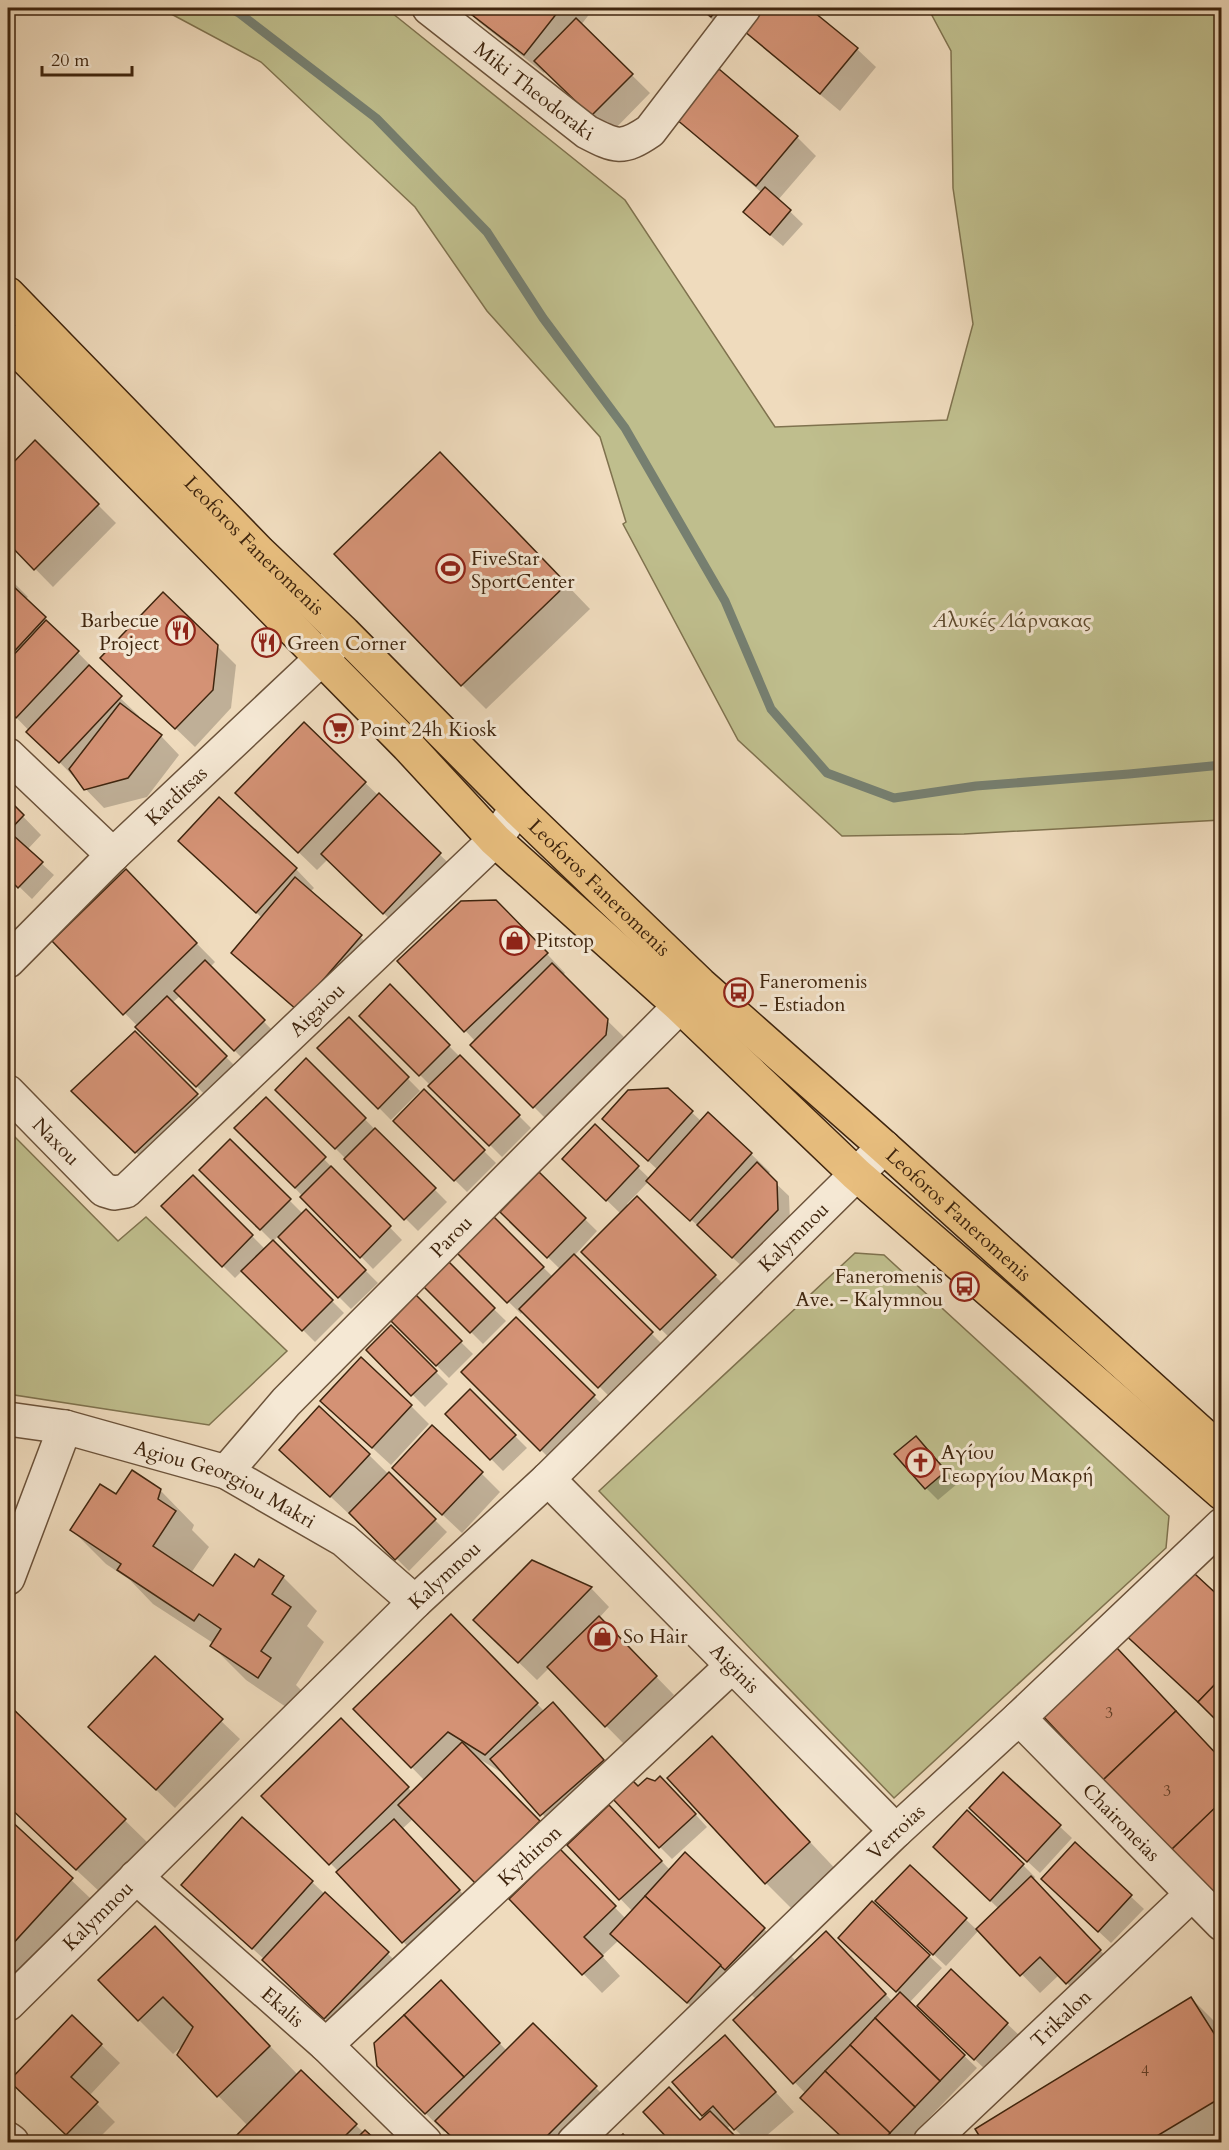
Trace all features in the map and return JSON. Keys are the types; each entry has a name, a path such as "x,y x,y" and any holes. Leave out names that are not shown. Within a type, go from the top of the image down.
{"main road":[{"name":"Leoforos Faneromenis","path":"8,294 259,552 344,633 517,808 700,984 1221,1452"},
{"name":"Leoforos Faneromenis","path":"8,340 408,746 495,840 681,1006 856,1174 1221,1493"}],"street":[{"name":"Miki Theodoraki","path":"429,8 587,132 613,145 635,141 650,130 744,8"},
{"name":"Karditsas","path":"8,961 113,855 322,658 344,633"},
{"path":"8,754 113,855"},
{"name":"Aigaiou","path":"104,1190 114,1193 126,1191 138,1182 495,840 517,808"},
{"name":"Parou","path":"226,1472 286,1402 681,1006"},
{"name":"Naxou","path":"8,1092 104,1190"},
{"name":"Kalymnou","path":"8,2004 415,1602 548,1479 884,1147"},
{"name":"Agiou Georgiou Makri","path":"8,1419 65,1427 226,1472 344,1540 415,1602"},
{"path":"8,1578 65,1427"},
{"name":"Aiginis","path":"548,1479 897,1831"},
{"name":"Verroias","path":"574,2142 897,1831 1221,1525"},
{"name":"Kythiron","path":"327,2045 732,1665"},
{"name":"Chaironeias","path":"1019,1718 1221,1924"},
{"name":"Ekalis","path":"136,1877 327,2045 425,2142"},
{"name":"Trikalon","path":"930,2142 1192,1894"},
{"path":"8,2139 12,2142"}],"green space":[{"name":"Αλυκές Λάρνακας","path":"160,8 384,8 392,13 625,200 775,427 947,420 973,324 953,188 951,51 928,8 1221,8 1221,820 964,834 842,836 738,740 623,524 626,522 600,437 487,311 415,207 261,62"},
{"path":"8,1130 118,1241 146,1217 287,1351 209,1425 8,1394"},
{"path":"855,1253 884,1255 1169,1516 1166,1548 894,1798 599,1491"}],"building":[{"path":"463,8 561,8 524,55"},
{"path":"700,8 718,8 711,17"},
{"path":"763,8 809,8 858,48 820,94 744,31"},
{"path":"576,18 633,74 591,116 534,61"},
{"path":"719,69 798,136 756,186 676,119"},
{"path":"765,187 791,210 770,235 743,212"},
{"path":"35,440 99,504 34,570 8,543 8,468"},
{"name":"FiveStar SportCenter","path":"440,452 567,584 461,686 334,554"},
{"path":"13,586 46,617 8,658 8,592"},
{"path":"163,592 218,645 213,690 175,729 100,658"},
{"path":"46,620 79,651 16,718 8,710 8,661"},
{"path":"89,665 122,696 59,763 26,732"},
{"path":"120,703 162,735 128,778 84,790 69,769"},
{"path":"304,722 366,782 298,853 235,793"},
{"path":"379,793 441,853 383,914 321,854"},
{"path":"219,797 297,868 256,913 178,841"},
{"path":"8,799 24,815 8,832"},
{"path":"14,836 43,862 18,888 8,878 8,843"},
{"path":"126,869 197,943 123,1015 52,941"},
{"path":"295,877 362,935 297,1010 231,953"},
{"path":"496,900 548,953 464,1032 397,961 461,901"},
{"path":"205,960 265,1020 234,1051 174,991"},
{"path":"552,963 608,1019 606,1035 533,1108 470,1045"},
{"path":"390,984 450,1045 419,1076 359,1016"},
{"path":"167,996 227,1056 196,1087 135,1027"},
{"path":"349,1017 409,1077 378,1109 317,1048"},
{"path":"135,1031 198,1094 135,1153 71,1091"},
{"path":"460,1055 520,1115 489,1146 428,1086"},
{"path":"306,1058 366,1118 335,1149 275,1090"},
{"path":"668,1088 693,1111 648,1161 602,1119 628,1090"},
{"path":"424,1089 485,1150 454,1181 393,1121"},
{"path":"266,1097 326,1157 295,1188 234,1128"},
{"path":"708,1112 752,1153 690,1221 646,1181"},
{"path":"595,1124 639,1166 606,1201 562,1159"},
{"path":"375,1128 436,1188 404,1220 344,1159"},
{"path":"230,1139 291,1199 260,1230 199,1170"},
{"path":"757,1162 777,1182 778,1210 732,1258 697,1225"},
{"path":"331,1166 391,1226 360,1258 300,1197"},
{"path":"539,1172 586,1218 547,1258 500,1212"},
{"path":"193,1175 253,1235 222,1267 161,1206"},
{"path":"637,1196 716,1275 660,1330 581,1252"},
{"path":"306,1209 366,1270 338,1298 278,1237"},
{"path":"493,1216 544,1267 507,1303 457,1253"},
{"path":"273,1240 333,1300 302,1331 241,1271"},
{"path":"574,1254 653,1332 598,1388 519,1309"},
{"path":"449,1262 495,1308 470,1333 424,1287"},
{"path":"416,1295 462,1341 436,1366 391,1321"},
{"path":"516,1317 595,1395 540,1451 461,1372"},
{"path":"391,1325 437,1371 411,1396 366,1350"},
{"path":"361,1357 412,1405 372,1448 320,1401"},
{"path":"470,1389 516,1435 490,1460 445,1414"},
{"path":"319,1406 370,1454 330,1497 279,1450"},
{"path":"432,1425 483,1472 442,1515 392,1468"},
{"name":"Αγίου Γεωργίου Μακρή","path":"916,1436 946,1471 925,1489 894,1454"},
{"path":"132,1470 161,1489 158,1499 176,1511 153,1546 213,1586 235,1554 254,1567 259,1559 284,1576 272,1594 291,1607 261,1651 271,1658 258,1678 210,1646 221,1629 199,1614 194,1621 117,1570 121,1564 70,1530 100,1484 116,1494"},
{"path":"389,1472 436,1519 395,1560 349,1513"},
{"path":"532,1560 592,1587 518,1663 473,1620"},
{"path":"1183,1563 1222,1599 1222,1677 1198,1702 1120,1630"},
{"path":"451,1614 538,1703 485,1755 448,1732 411,1768 353,1709"},
{"path":"599,1616 657,1676 605,1727 547,1667"},
{"path":"1117,1648 1176,1711 1103,1780 1042,1715"},
{"path":"155,1656 223,1719 156,1790 88,1727"},
{"path":"1222,1677 1222,1726 1198,1702"},
{"path":"553,1702 604,1760 540,1816 490,1759"},
{"path":"8,1704 126,1819 76,1870 8,1806"},
{"path":"1176,1711 1222,1760 1222,1802 1170,1851 1103,1780"},
{"path":"341,1718 409,1787 329,1865 261,1796"},
{"path":"712,1736 810,1842 765,1884 667,1778"},
{"path":"462,1742 540,1821 476,1884 398,1805"},
{"path":"1003,1772 1061,1825 1027,1862 969,1808"},
{"path":"660,1776 696,1814 659,1848 612,1798 631,1779 638,1786 647,1778 655,1781"},
{"path":"1222,1801 1222,1904 1170,1851"},
{"path":"609,1805 662,1861 619,1900 567,1845"},
{"path":"967,1810 1024,1864 990,1901 933,1847"},
{"path":"242,1817 313,1881 252,1949 181,1885"},
{"path":"8,1818 73,1878 8,1949"},
{"path":"394,1819 460,1890 402,1943 336,1872"},
{"path":"1075,1842 1132,1895 1098,1932 1041,1879"},
{"path":"560,1849 616,1906 584,1937 603,1956 582,1975 509,1899"},
{"path":"685,1852 765,1928 725,1970 645,1896"},
{"path":"910,1865 967,1918 933,1955 875,1901"},
{"path":"1031,1876 1101,1950 1066,1984 1040,1957 1020,1976 976,1929"},
{"path":"325,1892 389,1952 324,2019 262,1960"},
{"path":"645,1896 721,1965 687,2003 610,1934"},
{"path":"872,1901 930,1955 896,1992 838,1938"},
{"path":"155,1926 270,2046 217,2097 177,2055 193,2027 163,1997 138,2021 98,1980"},
{"path":"826,1931 886,1994 793,2084 733,2020"},
{"path":"951,1969 1008,2023 974,2060 917,2006"},
{"path":"441,1980 500,2043 464,2077 404,2015"},
{"path":"900,1992 965,2055 940,2081 875,2018"},
{"path":"1191,1997 1222,2046 1222,2097 1147,2142 983,2142 975,2129"},
{"path":"72,2015 102,2044 71,2077 98,2102 66,2135 9,2081"},
{"path":"404,2015 464,2077 425,2114 377,2066 374,2043"},
{"path":"875,2018 940,2081 915,2107 850,2045"},
{"path":"533,2023 597,2086 541,2142 457,2142 435,2121"},
{"path":"725,2035 776,2092 734,2130 713,2106 702,2116 672,2082"},
{"path":"850,2045 915,2107 890,2133 825,2071"},
{"path":"301,2070 357,2124 339,2142 230,2142"},
{"path":"825,2071 890,2133 882,2142 847,2142 800,2098"},
{"path":"669,2087 700,2120 710,2111 734,2135 726,2142 671,2142 643,2112"},
{"path":"365,2130 378,2142 353,2142"},
{"path":"623,2134 631,2142 614,2142"},
{"path":"651,2136 658,2142 644,2142"}],"waterway":[{"path":"229,8 239,13 376,118 487,232 543,318 625,428 725,601 771,709 827,773 894,798 976,786 1222,765"}],"place":[{"name":"FiveStar SportCenter","path":"450,569"},
{"name":"Barbecue Project","path":"180,631"},
{"name":"Green Corner","path":"266,643"},
{"name":"Point 24h Kiosk","path":"339,729"},
{"name":"Pitstop","path":"515,940"},
{"name":"Faneromenis - Estiadon","path":"738,992"},
{"name":"Faneromenis Ave. - Kalymnou","path":"964,1287"},
{"name":"Αγίου Γεωργίου Μακρή","path":"920,1463"},
{"name":"So Hair","path":"602,1636"}]}
